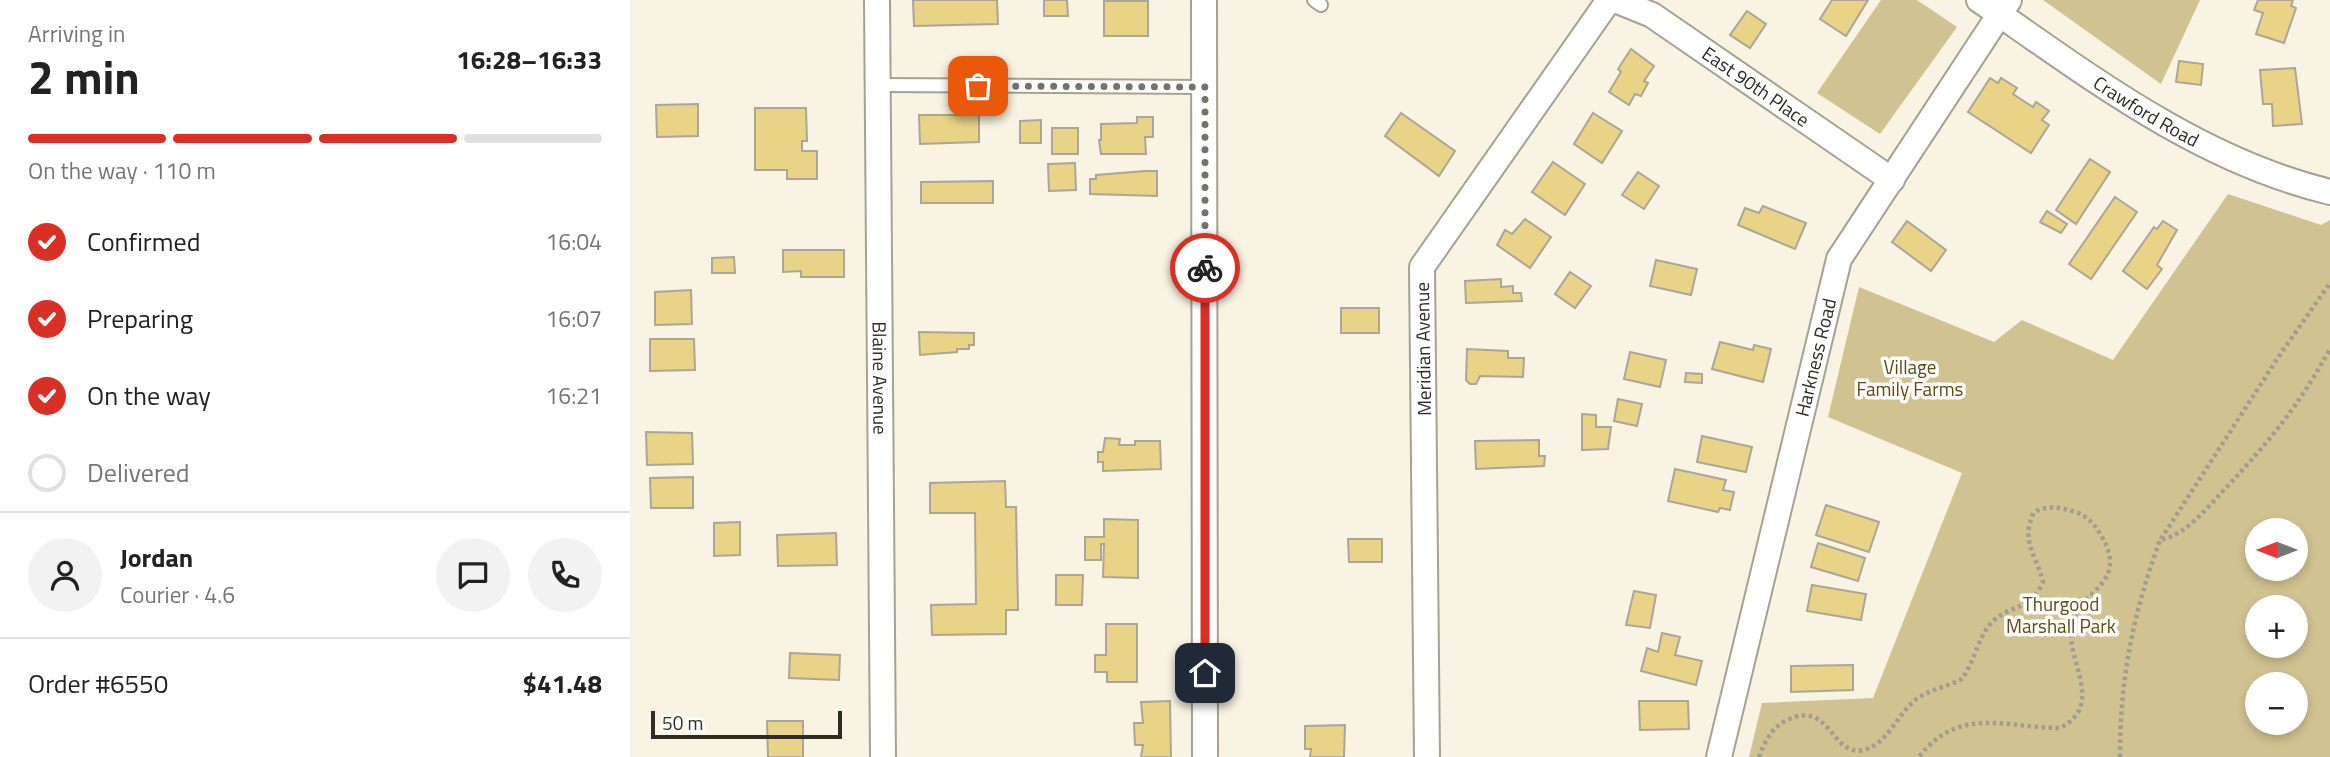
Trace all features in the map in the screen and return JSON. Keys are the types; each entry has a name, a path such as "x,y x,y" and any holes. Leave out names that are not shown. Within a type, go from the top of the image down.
{"street":[{"name":"Blaine Avenue","path":"877,0 883,757"},
{"path":"1204,0 1205,757"},
{"name":"Meridian Avenue","path":"1427,757 1422,267 1609,0"},
{"name":"East 90th Place","path":"1615,0 1652,15 1892,180"},
{"name":"Crawford Road","path":"1979,0 2005,7 2148,114 2197,143 2256,169 2330,192"},
{"name":"Harkness Road","path":"1719,757 1839,259 2005,7"}],"lane":[{"path":"878,85 1205,87"}],"path":[{"path":"2120,757 2121,697 2127,649 2142,589 2160,540 2278,356 2330,283"},
{"path":"2160,540 2182,531 2265,447 2294,411 2330,349"},
{"path":"1759,757 1771,732 1784,721 1803,715 1814,717 1828,727 1838,743 1847,749 1856,752 1876,744 1915,700 1962,679 1985,630 1996,619 2030,603 2038,594 2043,582 2028,544 2027,528 2034,512 2047,506 2082,514 2095,525 2109,549 2111,562 2106,579 2074,619 2071,628 2080,674 2082,701 2078,714 2060,728 2006,721 1976,722 1943,735 1919,757"}],"green space":[{"path":"1881,0 1917,0 1957,27 1880,134 1817,93"},
{"path":"2043,0 2200,0 2161,84"},
{"name":"Thurgood Marshall Park","path":"2228,194 2321,225 2330,220 2330,757 1749,757 1762,703 1873,698 1962,473 1828,417 1859,287 1994,342 2022,320 2113,360"}],"building":[{"path":"913,0 997,0 998,24 914,26"},
{"path":"1044,0 1067,0 1068,16 1044,16"},
{"path":"1832,0 1868,0 1846,36 1820,19"},
{"path":"2258,0 2293,0 2291,6 2296,8 2284,43 2256,34 2263,13 2254,10"},
{"path":"1104,1 1148,1 1148,36 1104,36"},
{"path":"1747,11 1766,24 1750,48 1730,35"},
{"path":"1631,49 1654,66 1644,81 1648,83 1641,96 1635,94 1629,105 1609,92 1621,72 1618,69"},
{"path":"2179,61 2203,64 2201,85 2176,82"},
{"path":"2295,68 2302,124 2273,126 2272,104 2263,104 2260,70"},
{"path":"1990,78 1998,83 2001,78 2017,88 2013,94 2033,107 2036,102 2049,111 2042,120 2049,125 2031,153 1968,112"},
{"path":"698,104 698,136 657,137 656,105"},
{"path":"755,108 806,108 807,141 802,141 802,151 817,151 817,179 787,179 787,170 755,170"},
{"path":"1401,113 1455,151 1439,176 1385,136"},
{"path":"1593,113 1622,131 1602,163 1574,144"},
{"path":"919,115 979,115 979,142 920,144"},
{"path":"1137,117 1153,117 1153,137 1145,137 1146,154 1101,154 1101,124 1137,123"},
{"path":"1041,120 1041,143 1020,143 1020,121"},
{"path":"1052,128 1078,128 1078,154 1052,154"},
{"path":"2090,159 2110,172 2076,224 2056,210"},
{"path":"1553,162 1585,184 1565,215 1532,192"},
{"path":"1075,163 1076,190 1049,191 1048,164"},
{"path":"1157,171 1157,196 1090,194 1090,179 1096,179 1096,175"},
{"path":"1638,172 1659,186 1644,209 1622,195"},
{"path":"993,181 993,203 921,203 921,182"},
{"path":"2115,197 2137,212 2091,279 2069,264"},
{"path":"1763,206 1806,223 1795,249 1738,225 1745,208 1759,213"},
{"path":"2047,211 2067,224 2061,233 2040,222"},
{"path":"1525,219 1551,237 1530,268 1497,245 1505,230 1512,234"},
{"path":"1907,221 1946,250 1931,271 1892,242"},
{"path":"2163,221 2177,230 2157,265 2162,269 2147,289 2123,271 2154,227 2157,229"},
{"path":"783,250 844,250 844,277 801,277 801,271 783,272"},
{"path":"734,257 735,273 712,273 712,258"},
{"path":"1656,260 1697,269 1691,295 1650,286"},
{"path":"1570,272 1591,286 1575,308 1555,294"},
{"path":"1501,279 1501,287 1513,286 1513,293 1521,293 1522,301 1466,303 1465,281"},
{"path":"691,290 692,324 655,325 655,292"},
{"path":"1341,308 1379,308 1379,333 1341,333"},
{"path":"919,332 974,333 974,345 969,345 969,349 957,349 957,352 920,355"},
{"path":"650,339 694,339 695,370 650,371"},
{"path":"1720,342 1753,350 1754,345 1771,349 1763,382 1712,369"},
{"path":"1467,349 1508,351 1508,358 1524,358 1523,377 1480,376 1476,384 1470,384 1466,380"},
{"path":"1630,352 1666,360 1660,387 1624,379"},
{"path":"1686,373 1702,374 1702,383 1685,382"},
{"path":"1618,399 1642,404 1637,426 1614,421"},
{"path":"1582,414 1596,415 1596,427 1611,427 1608,449 1582,450"},
{"path":"646,432 692,433 693,464 647,465"},
{"path":"1702,436 1752,447 1746,472 1697,462"},
{"path":"1105,438 1120,439 1119,445 1135,445 1135,441 1160,441 1161,469 1103,471 1103,462 1098,462 1098,452 1103,452"},
{"path":"1539,440 1539,456 1545,456 1544,466 1476,469 1475,441"},
{"path":"1675,469 1726,480 1723,490 1734,492 1730,510 1720,508 1718,512 1668,501"},
{"path":"693,477 693,508 651,508 650,478"},
{"path":"1005,481 1006,507 1016,507 1018,610 1006,610 1006,634 932,635 931,605 976,604 975,513 930,513 930,483"},
{"path":"1826,505 1879,522 1869,552 1816,535"},
{"path":"1104,519 1138,520 1138,578 1103,577 1104,544 1101,544 1101,560 1085,560 1085,537 1104,537"},
{"path":"740,522 740,555 714,556 714,523"},
{"path":"836,533 837,565 778,566 777,535"},
{"path":"1348,539 1382,539 1382,562 1349,562"},
{"path":"1818,543 1865,558 1858,581 1811,567"},
{"path":"1056,575 1083,575 1082,605 1056,605"},
{"path":"1812,585 1866,594 1861,620 1807,611"},
{"path":"1634,591 1656,595 1650,628 1626,625"},
{"path":"1106,624 1137,624 1137,682 1107,682 1107,672 1095,672 1095,655 1106,655"},
{"path":"1662,633 1680,637 1675,655 1702,661 1696,685 1641,671 1647,648 1658,652"},
{"path":"790,653 840,655 839,680 789,678"},
{"path":"1853,665 1853,690 1791,692 1791,666"},
{"path":"1170,701 1171,757 1141,757 1143,745 1135,745 1134,723 1143,723 1141,702"},
{"path":"1639,701 1688,701 1689,729 1640,730"},
{"path":"767,721 803,721 803,757 768,757"},
{"path":"1345,725 1344,757 1310,757 1311,749 1305,749 1305,726"}],"way so far":[{"path":"978,86 1205,87 1205,268"}],"route":[{"path":"1205,268 1205,673"}],"park label":[{"name":"Village Family Farms","path":"1910,378"}]}
